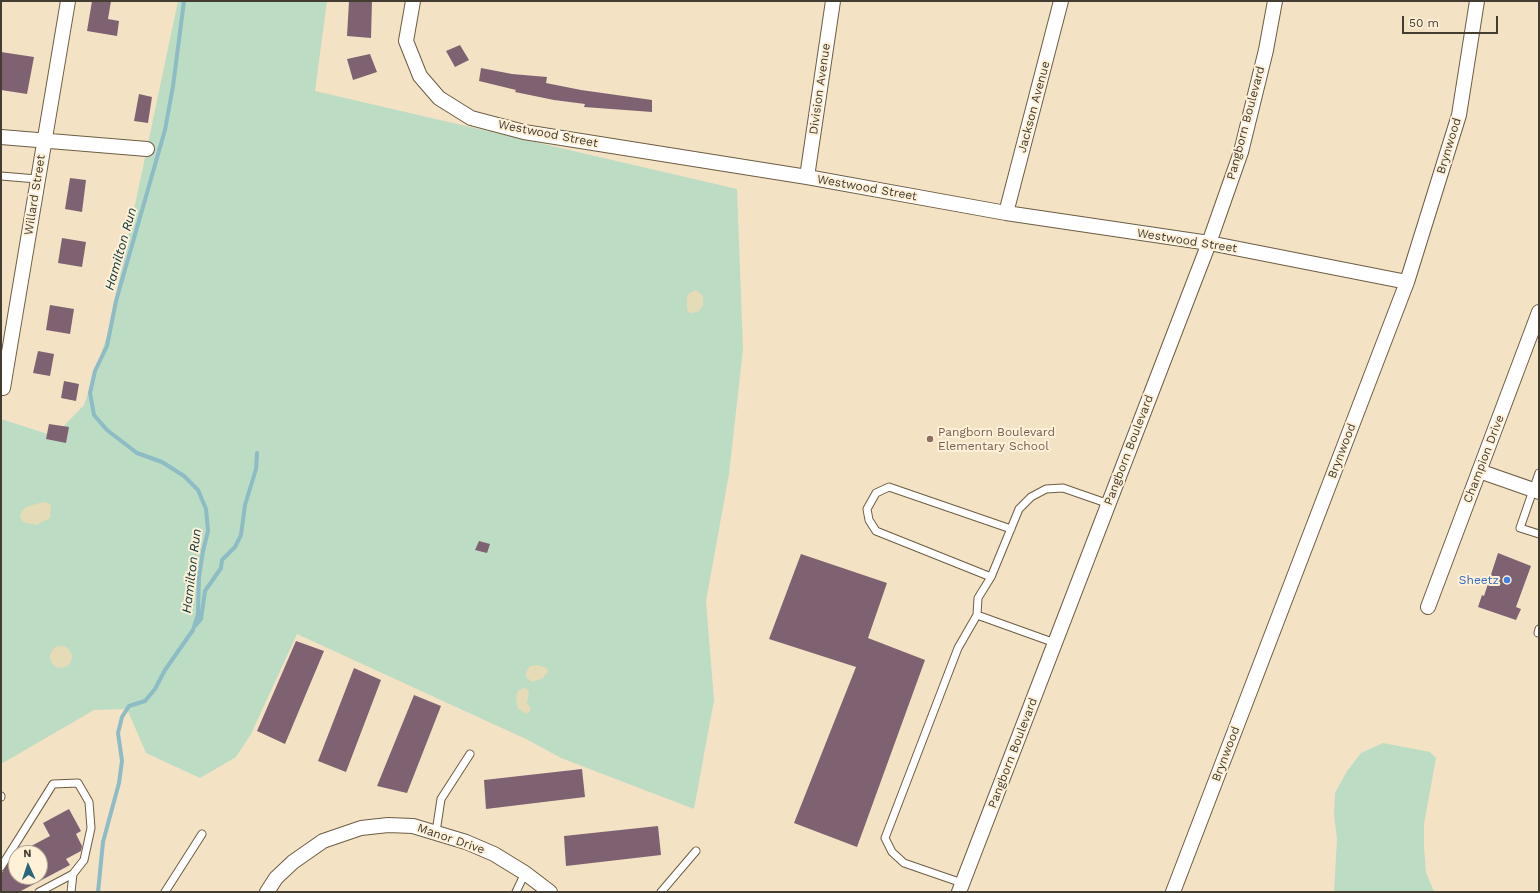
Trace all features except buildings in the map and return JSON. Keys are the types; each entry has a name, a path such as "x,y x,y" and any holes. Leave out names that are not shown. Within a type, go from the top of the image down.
{"street":[{"name":"Willard Street","path":"2,388 68,1"},
{"name":"Westwood Street","path":"413,1 406,41 420,76 439,98 471,118 524,132 808,177 1006,213 1209,244 1406,282"},
{"name":"Division Avenue","path":"808,177 833,1"},
{"name":"Jackson Avenue","path":"1006,213 1061,1"},
{"name":"Pangborn Boulevard","path":"961,888 1209,244 1241,152 1266,50 1275,1"},
{"name":"Brynwood","path":"1173,892 1406,282 1459,115 1477,1"},
{"path":"1,137 44,142 147,149"},
{"name":"Champion Drive","path":"1428,607 1538,318"},
{"path":"1479,471 1536,491"},
{"name":"Manor Drive","path":"268,892 276,878 293,862 323,841 361,828 388,825 413,826 466,842 494,854 525,873 550,892"}],"lane":[{"path":"1,176 37,180"},
{"path":"1539,473 1536,491 1520,528 1539,534"},
{"path":"991,577 876,531 869,520 867,509 876,493 889,487 1011,529"},
{"path":"961,888 904,863 892,852 885,838 958,648 977,615 978,598 991,577 1019,510 1031,496 1046,489 1063,488 1109,504"},
{"path":"977,615 1055,643"},
{"path":"1539,629 1539,633"},
{"path":"436,832 441,799 470,754"},
{"path":"1,867 53,784 78,783 89,802 92,828 84,860 73,874 38,892"},
{"path":"165,892 202,834"},
{"path":"661,892 696,851"},
{"path":"516,892 525,873"},
{"path":"71,892 73,874"}],"green space":[{"path":"178,1 327,1 315,91 737,189 743,349 729,474 706,601 714,700 694,809 561,758 528,740 297,634 251,734 236,757 200,778 146,753 127,709 94,710 1,764 1,419 54,436 84,405 108,333"},
{"path":"1383,743 1430,752 1436,758 1424,824 1426,872 1434,892 1334,892 1337,839 1334,816 1335,793 1347,771 1361,753"}],"sand":[{"path":"696,290 703,296 703,305 699,311 692,313 688,312 687,297 689,293"},
{"path":"43,502 51,504 50,518 36,525 23,522 20,517 21,512 26,507"},
{"path":"57,646 65,646 72,653 72,661 65,668 57,668 50,661 50,653"},
{"path":"537,665 547,668 548,672 543,678 532,682 526,677 526,672 530,666"},
{"path":"523,688 526,688 529,692 527,703 531,709 527,714 518,709 516,700 517,692"}],"waterway":[{"name":"Hamilton Run","path":"98,892 103,842 119,783 122,761 118,733 122,717 129,706 145,701 155,689 165,670 193,630 198,614 199,577 208,531 206,509 198,490 184,476 162,462 137,453 107,430 94,415 90,393 95,371 107,346 116,301 165,130 173,86 184,1"},
{"path":"196,625 201,619 205,591 221,568 222,560 235,547 241,535 245,505 256,469 257,453"}],"place":[{"name":"Pangborn Boulevard Elementary School","path":"930,439"},
{"name":"Sheetz","path":"1507,580"}]}
